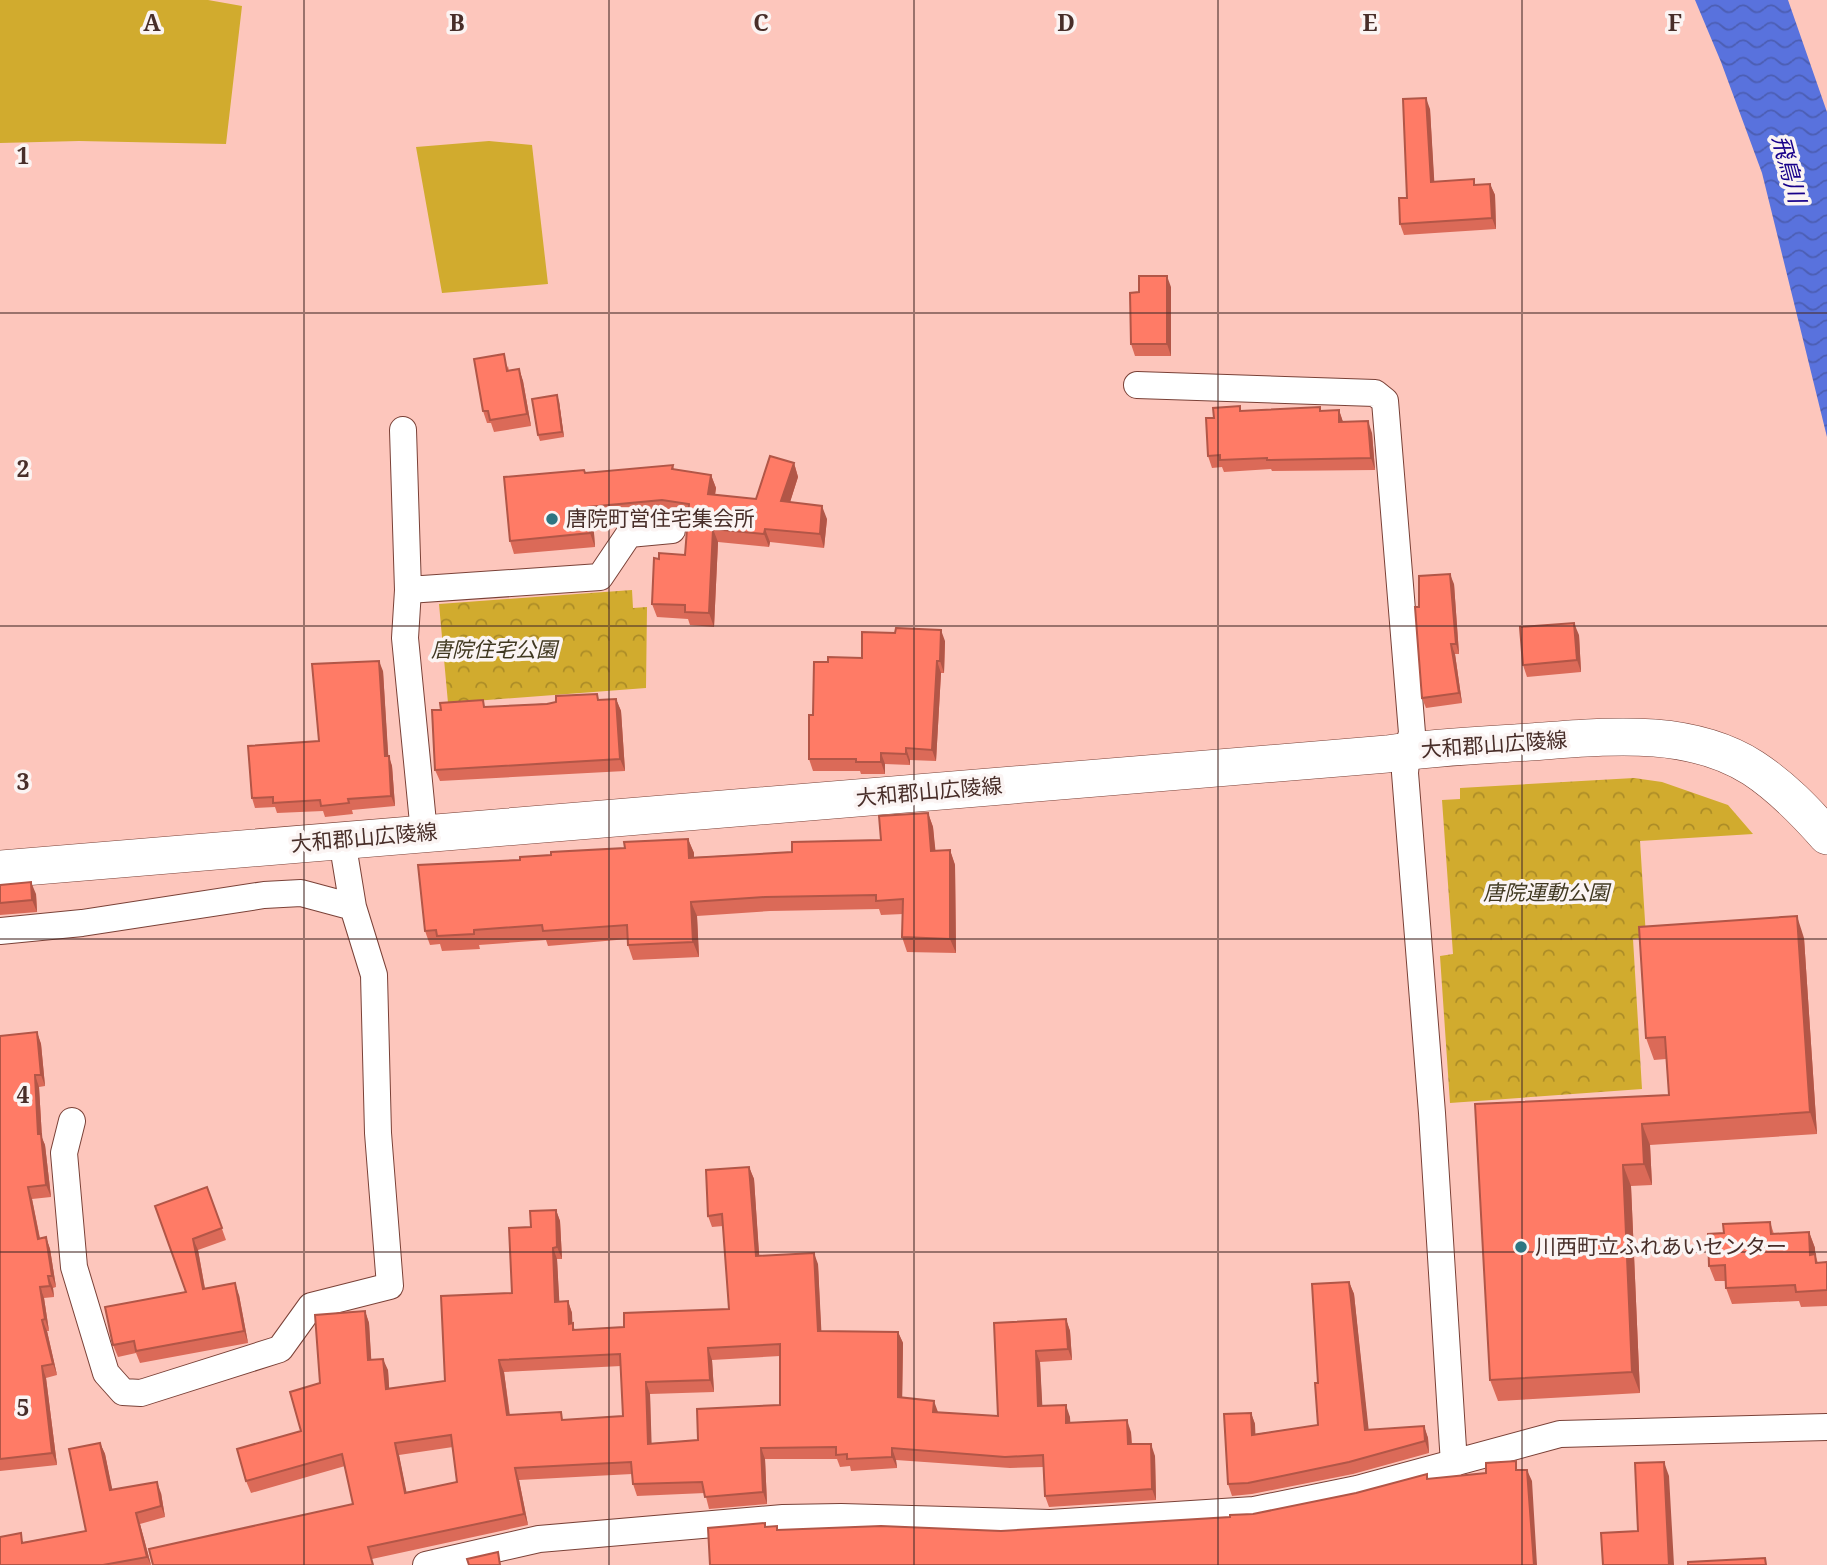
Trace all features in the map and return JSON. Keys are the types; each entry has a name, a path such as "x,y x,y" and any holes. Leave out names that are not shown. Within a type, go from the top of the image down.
{"main road":[{"name":"大和郡山広陵線","path":"0,869 1426,748 1605,737 1659,738 1706,747 1752,768 1798,803 1827,836"}],"street":[{"path":"1137,385 1375,393 1385,401 1412,733 1405,773 1432,1113 1454,1464"},
{"path":"403,430 408,590 404,638 424,833"},
{"path":"408,590 600,577 629,534 672,530"},
{"path":"72,1121 64,1153 74,1267 106,1373 123,1392 141,1393 280,1349 311,1306 390,1286 378,1133 374,975 353,906 342,840"},
{"path":"0,931 82,923 264,895 301,892 353,906"},
{"path":"426,1565 539,1539 783,1518 1051,1523 1254,1510 1357,1489 1560,1434 1827,1427"}],"green space":[{"path":"0,0 208,0 242,6 226,144 79,141 0,143"},
{"path":"489,141 532,145 548,284 442,293 416,147"},
{"name":"唐院住宅公園","path":"632,590 633,608 647,607 646,688 448,703 439,604"},
{"name":"唐院運動公園","path":"1634,778 1662,782 1728,805 1753,834 1640,841 1646,937 1633,939 1642,1089 1450,1103 1440,956 1453,954 1442,800 1460,799 1460,788"}],"water":[{"name":"飛鳥川","path":"1695,0 1788,0 1827,112 1827,437 1762,173"}],"building":[{"path":"1426,98 1431,182 1474,179 1474,185 1490,184 1492,218 1400,224 1399,198 1407,198 1403,99"},
{"path":"1139,276 1167,276 1167,344 1131,344 1130,293 1139,292"},
{"path":"504,354 507,371 519,369 527,414 490,420 488,411 483,411 474,359"},
{"path":"557,395 562,432 538,435 532,399"},
{"path":"1240,406 1240,411 1320,407 1320,411 1339,410 1339,422 1368,421 1371,458 1220,460 1220,455 1208,456 1206,418 1214,418 1213,408"},
{"path":"770,456 794,463 781,501 822,506 820,534 765,529 764,534 713,529 709,613 685,612 685,605 652,604 654,558 659,559 659,553 685,555 689,504 662,500 588,507 590,533 510,541 504,477 673,465 672,469 711,475 708,494 756,499"},
{"path":"1450,574 1456,644 1451,644 1459,693 1422,698 1415,607 1419,607 1419,576"},
{"path":"1574,623 1577,660 1523,665 1520,627"},
{"path":"896,628 941,630 932,750 906,748 906,754 881,753 881,762 809,759 809,715 813,715 814,662 828,662 828,657 862,658 862,632 895,633"},
{"path":"379,661 385,756 389,756 391,796 348,799 349,803 321,806 320,800 273,803 273,797 252,798 248,746 319,741 312,664"},
{"path":"597,694 598,700 616,699 620,759 435,770 432,710 441,710 440,703 483,700 484,707 547,704 556,702 556,696"},
{"path":"928,813 931,851 950,850 950,939 902,937 903,899 876,901 876,895 765,897 691,902 693,942 628,945 627,925 543,931 542,925 474,930 474,934 437,936 436,930 425,931 418,865 520,860 520,857 551,855 551,852 625,848 624,842 688,839 689,858 792,852 792,842 881,840 879,816"},
{"path":"31,882 32,900 0,903 0,885"},
{"path":"1797,916 1810,1112 1642,1124 1644,1164 1623,1165 1632,1372 1490,1380 1475,1104 1669,1095 1665,1037 1646,1038 1639,927"},
{"path":"37,1032 41,1075 35,1075 38,1134 41,1134 46,1185 28,1187 38,1239 46,1237 52,1276 48,1276 50,1286 40,1287 45,1319 42,1320 53,1364 42,1366 52,1453 0,1459 0,1036"},
{"path":"749,1167 756,1256 814,1253 818,1331 898,1332 898,1397 934,1401 933,1412 998,1416 994,1323 1066,1319 1068,1349 1036,1351 1038,1406 1066,1405 1066,1423 1127,1420 1128,1444 1151,1444 1152,1489 1045,1496 1043,1455 1005,1457 892,1448 892,1457 847,1459 847,1454 836,1455 836,1447 761,1448 763,1492 705,1497 702,1482 633,1484 631,1462 515,1468 524,1514 368,1547 373,1565 153,1565 149,1549 353,1504 342,1454 246,1481 237,1449 301,1431 290,1392 320,1383 315,1315 365,1311 368,1360 383,1359 386,1389 445,1381 441,1296 512,1293 509,1228 531,1227 530,1211 556,1210 557,1247 553,1248 555,1302 568,1301 569,1324 573,1323 573,1330 624,1327 624,1313 729,1309 722,1214 708,1216 706,1170","holes":["780,1344 780,1405 697,1409 698,1440 648,1444 646,1382 710,1380 708,1348","620,1354 623,1416 562,1420 561,1412 507,1415 499,1360","451,1435 457,1482 405,1493 395,1443"]},
{"path":"207,1187 222,1228 193,1239 203,1289 235,1283 244,1331 136,1351 134,1341 113,1345 105,1307 186,1292 155,1206"},
{"path":"1770,1222 1771,1234 1809,1232 1810,1255 1815,1254 1816,1263 1827,1262 1827,1290 1796,1292 1795,1285 1726,1288 1725,1265 1709,1266 1708,1234 1724,1233 1723,1224"},
{"path":"1349,1282 1365,1430 1424,1426 1425,1441 1349,1462 1248,1483 1228,1484 1224,1414 1251,1413 1252,1435 1318,1425 1312,1284"},
{"path":"100,1443 110,1490 157,1482 161,1506 136,1513 147,1557 103,1565 0,1565 0,1537 21,1533 22,1543 86,1531 69,1449"},
{"path":"1516,1461 1516,1470 1527,1470 1534,1565 710,1565 708,1528 765,1523 765,1527 777,1526 777,1530 881,1526 1001,1531 1230,1517 1356,1493 1427,1474 1427,1479 1486,1473 1486,1463"},
{"path":"1664,1462 1669,1565 1603,1565 1601,1533 1638,1531 1635,1463"},
{"path":"498,1552 500,1565 469,1565 467,1559"},
{"path":"1765,1558 1766,1565 1688,1565 1688,1562"}],"place":[{"name":"唐院町営住宅集会所","path":"552,519"},
{"name":"川西町立ふれあいセンター","path":"1521,1247"}]}
